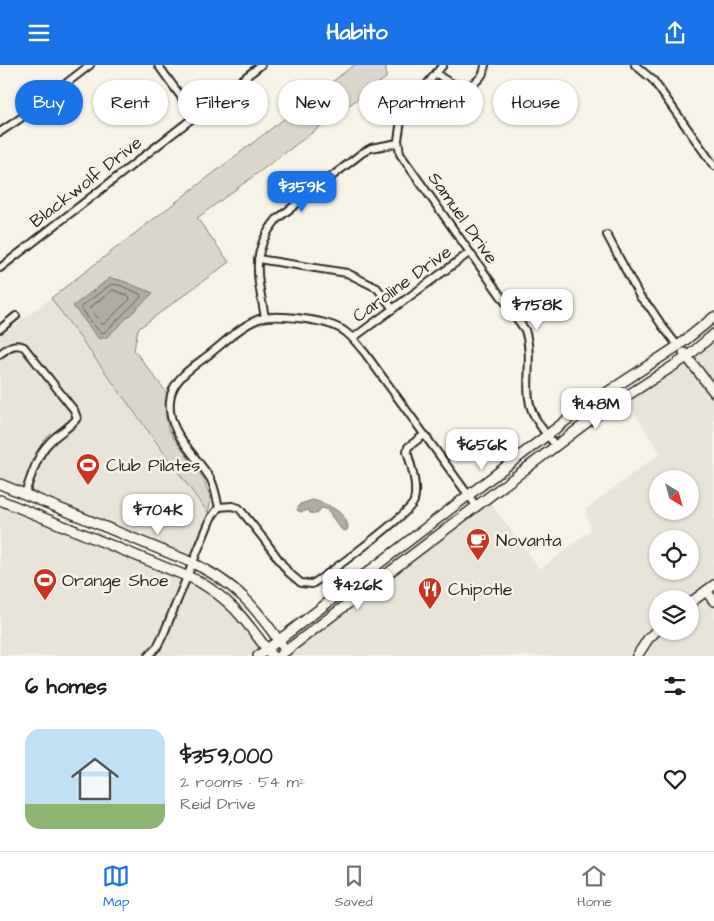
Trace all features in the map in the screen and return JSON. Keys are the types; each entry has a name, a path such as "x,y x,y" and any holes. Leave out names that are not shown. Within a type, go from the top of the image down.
{"street":[{"path":"0,132 22,118 90,65"},
{"path":"158,65 178,93"},
{"name":"Blackwolf Drive","path":"241,80 261,65"},
{"path":"266,317 257,272 258,259 264,238 277,219 362,153 371,148 398,143 402,114 443,65"},
{"path":"436,73 456,85 469,85 476,82 482,76 485,65"},
{"path":"635,65 652,80 714,166"},
{"name":"Blackwolf Drive","path":"0,268 183,125"},
{"name":"Samuel Drive","path":"398,143 400,154 525,330 529,341 530,355 528,395 530,404 534,417 556,446"},
{"path":"607,235 640,297 714,392"},
{"name":"Caroline Drive","path":"353,338 469,253"},
{"path":"258,259 347,273 378,287 393,309"},
{"path":"0,329 16,316"},
{"path":"148,656 157,647 164,633 211,518 218,507 210,477 175,429 170,413 171,394 178,382 189,371 249,324 266,317 290,318 331,324 348,333 476,507"},
{"path":"258,656 270,653 279,640 547,435 597,399 678,346 714,317"},
{"path":"0,484 216,574 242,594 262,617 279,640 283,653 594,417 686,357 714,334"},
{"path":"0,354 14,345 19,344 24,347 74,410 76,418 73,423 48,443 24,493"},
{"path":"218,507 232,506 238,508 292,576 301,583 312,584 408,510 414,501 415,487 407,451 408,447 424,435"},
{"path":"0,500 210,588 242,615 270,653"},
{"path":"699,596 714,585"},
{"path":"706,591 714,601"},
{"path":"637,656 649,640"}],"shaded area":[{"path":"354,65 386,65 386,78 383,80 359,80 359,98 349,105 349,80 334,80"},
{"path":"278,123 278,125 323,125 197,218 229,262 138,329 134,350 167,393 166,418 168,428 203,478 211,499 208,513 51,298"},
{"path":"51,298 211,518 193,563 0,484 0,336"},
{"path":"714,334 714,656 279,656 487,498 540,569 591,530 585,510 660,453 624,397"},
{"path":"0,500 210,588 267,649 258,656 0,656"}],"water":[{"path":"110,278 153,293 107,337 99,339 73,306"},
{"path":"313,500 330,506 341,513 348,529 345,531 341,529 326,509 321,508 317,514 310,513 309,510 301,512 297,510 300,504"}],"place":[{"name":"Club Pilates","path":"88,486"},
{"name":"Novanta","path":"478,561"},
{"name":"Orange Shoe","path":"45,601"},
{"name":"Chipotle","path":"430,610"}]}
